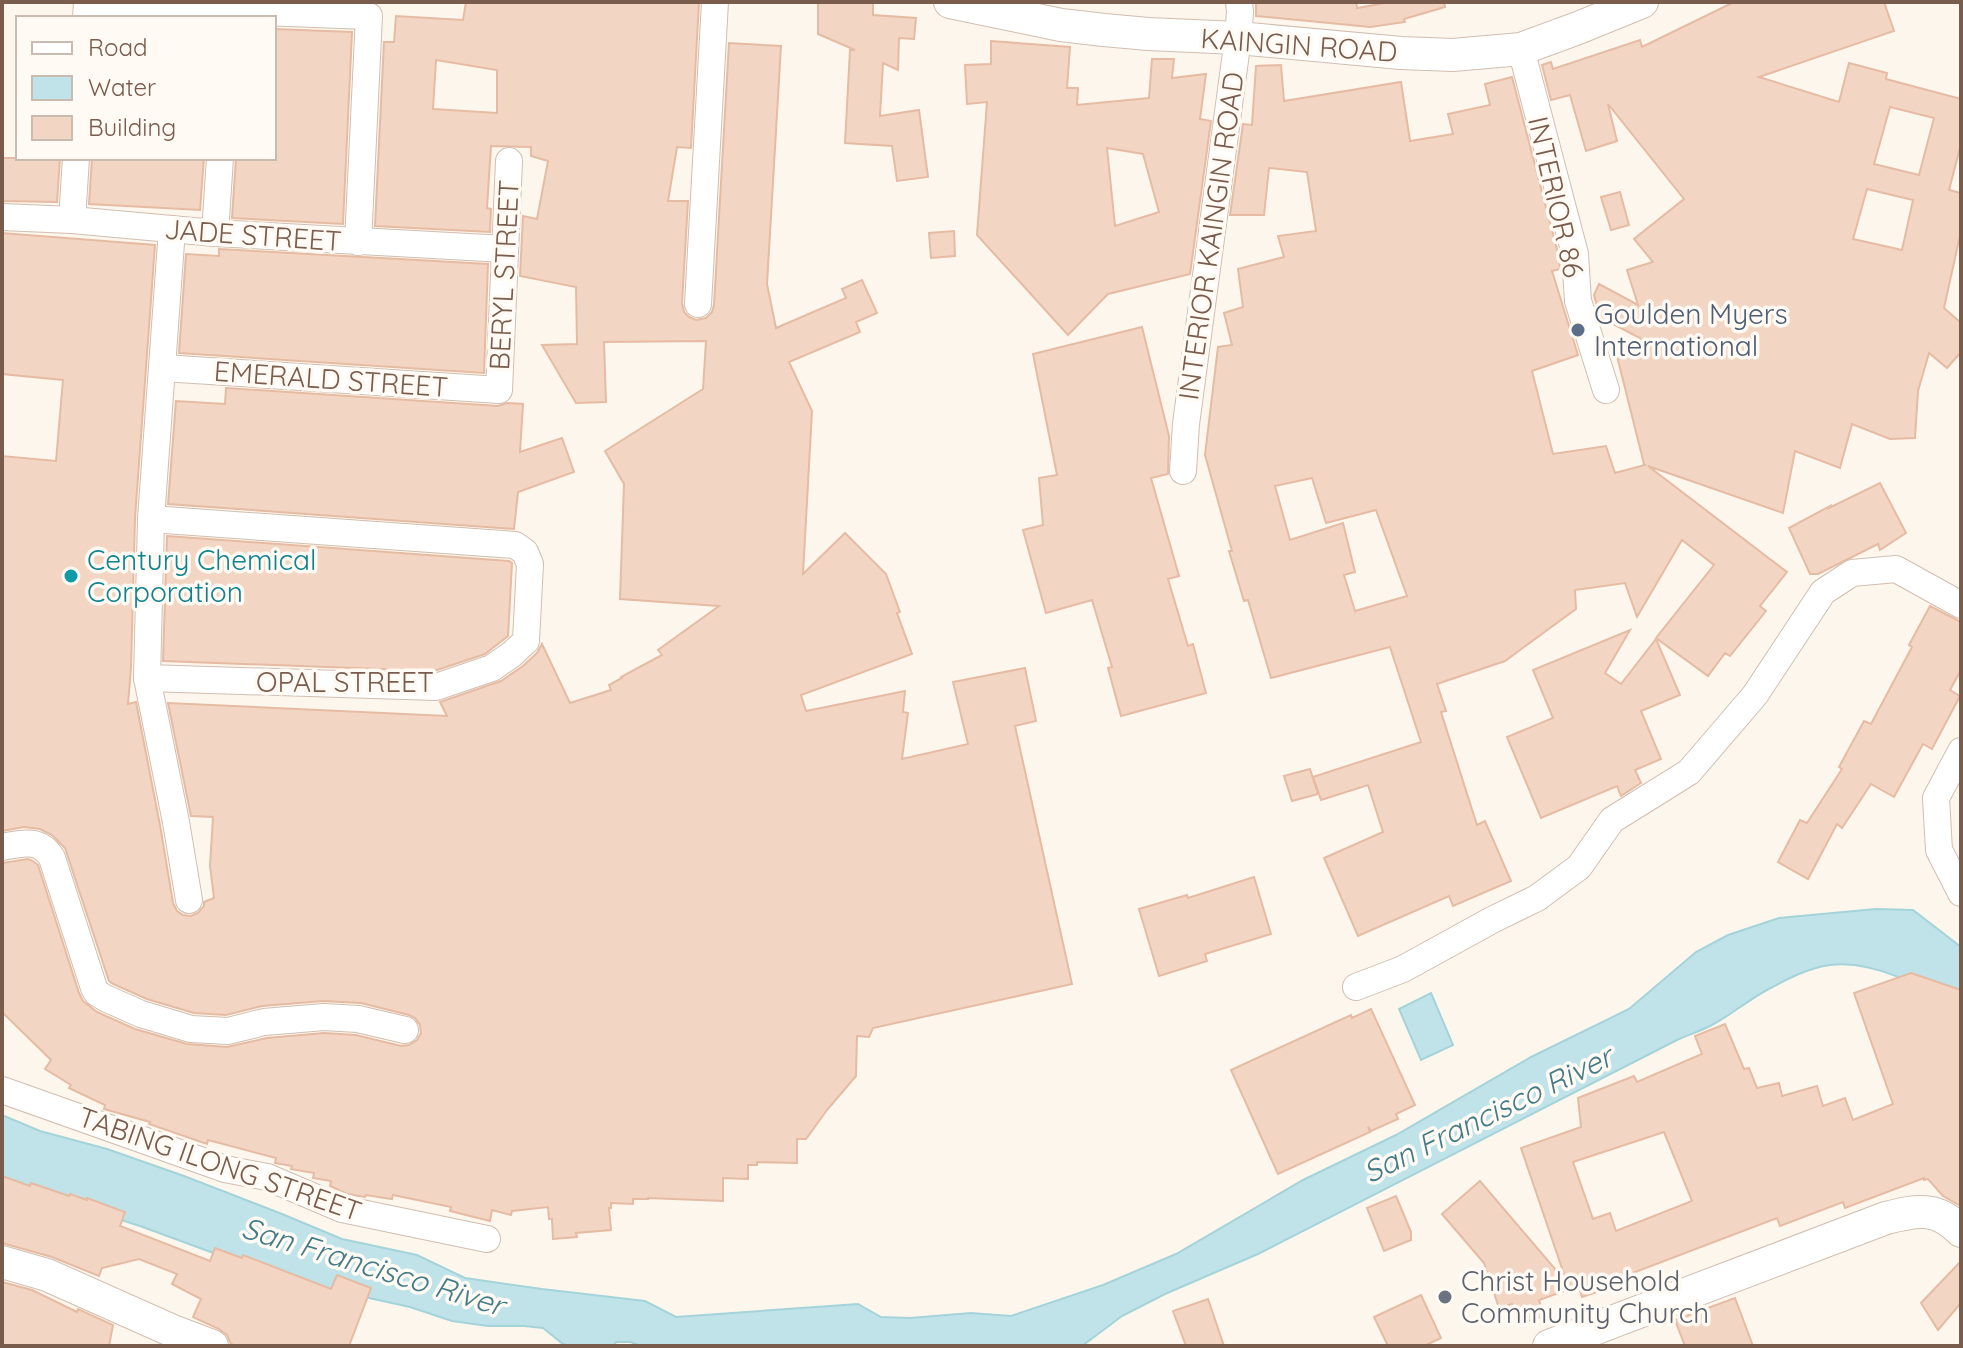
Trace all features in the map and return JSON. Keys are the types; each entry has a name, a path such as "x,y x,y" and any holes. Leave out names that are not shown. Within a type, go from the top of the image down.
{"street":[{"path":"87,2 231,15 369,16 358,242"},
{"path":"698,304 715,2"},
{"name":"KAINGIN ROAD","path":"950,2 1061,25 1104,30 1453,55 1521,49 1642,2"},
{"name":"INTERIOR KAINGIN ROAD","path":"1183,471 1186,424 1238,38 1239,2"},
{"name":"INTERIOR 86","path":"1521,49 1575,254 1578,301 1606,390"},
{"path":"72,220 76,160"},
{"path":"215,233 220,160"},
{"name":"BERYL STREET","path":"499,390 509,161"},
{"name":"JADE STREET","path":"2,217 215,233 505,249"},
{"path":"172,229 151,519 147,678 189,900"},
{"name":"EMERALD STREET","path":"163,368 499,390"},
{"name":"OPAL STREET","path":"147,678 436,687 492,668 526,641 530,564 525,552 515,545 151,519"},
{"path":"1356,987 1403,969 1537,898 1579,867 1612,820 1689,772 1755,695 1823,592 1852,573 1896,569 1961,605"},
{"path":"1961,751 1936,798 1939,850 1961,893"},
{"path":"2,847 36,844 47,850 94,988 105,998 141,1014 191,1029 228,1031 264,1022 324,1017 358,1019 405,1030"},
{"name":"TABING ILONG STREET","path":"2,1090 225,1169 267,1177 342,1209 487,1239"},
{"path":"1549,1346 1907,1212 1927,1211 1947,1218 1961,1231"},
{"path":"2,1262 47,1275 212,1346"}],"water":[{"name":"San Francisco River","path":"1876,909 1913,910 1961,947 1961,1009 1898,977 1864,966 1830,965 1806,971 1760,994 1710,1026 1258,1254 1122,1316 1082,1346 640,1346 631,1342 616,1342 614,1346 570,1346 543,1328 452,1321 410,1307 287,1280 140,1226 2,1182 2,1115 40,1131 107,1149 184,1176 342,1239 417,1255 465,1278 645,1301 676,1317 858,1304 881,1317 971,1313 1011,1316 1103,1285 1176,1254 1303,1180 1396,1135 1531,1057 1629,1009 1696,952 1728,935 1779,918"},
{"path":"1431,993 1453,1045 1421,1060 1399,1009"}],"building":[{"path":"466,2 699,2 691,148 677,147 668,201 688,201 682,303 684,312 696,320 706,318 714,305 729,43 781,46 767,284 776,328 846,298 842,289 862,280 877,313 856,322 860,332 789,362 812,411 803,574 845,533 886,574 912,654 801,695 806,711 905,691 903,712 908,713 902,759 968,744 953,682 1025,668 1036,721 1015,726 1072,984 873,1028 869,1037 857,1036 856,1076 806,1139 797,1139 797,1163 757,1162 757,1165 748,1165 748,1179 723,1178 723,1201 648,1198 633,1199 633,1204 611,1203 611,1230 576,1233 577,1237 553,1239 548,1207 512,1211 511,1215 492,1210 490,1221 450,1211 451,1207 393,1195 392,1199 347,1194 330,1186 331,1181 313,1178 314,1173 275,1163 276,1158 208,1140 207,1144 150,1122 104,1109 105,1105 69,1088 71,1085 45,1069 51,1060 2,1012 2,863 28,859 38,865 83,1001 97,1012 135,1029 187,1044 227,1047 267,1038 324,1033 356,1035 401,1046 417,1040 421,1033 420,1025 409,1015 361,1003 323,1001 262,1006 226,1015 194,1013 147,999 113,984 109,981 65,848 52,835 40,829 24,827 2,831 2,456 56,461 63,380 2,374 2,233 155,245 135,518 128,704 136,702 173,903 183,915 198,913 204,902 214,898 210,866 213,817 191,816 168,703 447,716 440,702 501,681 523,666 542,644 570,703 611,690 609,685 662,655 658,650 719,606 620,599 624,484 605,451 703,389 706,341 604,342 606,402 576,403 542,345 577,344 576,287 520,276 523,216 537,219 548,161 531,156 531,147 491,146 487,208 491,209 490,232 375,226 384,42 394,42 396,16 463,20","holes":["436,60 497,70 497,113 433,109"]},
{"path":"818,2 873,2 873,15 916,18 914,39 899,38 898,70 883,63 880,116 919,110 928,177 897,181 892,146 845,143 850,50 855,50 818,34"},
{"path":"1256,2 1356,2 1357,8 1391,2 1444,2 1445,7 1404,19 1405,22 1370,27 1256,16"},
{"path":"1734,2 1884,2 1894,31 1759,77 1839,102 1849,63 1887,73 1886,79 1961,99 1961,144 1949,190 1961,193 1961,231 1944,308 1961,323 1961,352 1947,368 1929,353 1918,391 1915,438 1890,439 1852,424 1840,468 1795,451 1783,513 1648,466 1787,572 1760,606 1766,611 1730,656 1725,653 1708,676 1656,638 1714,565 1682,540 1637,617 1625,583 1575,590 1576,609 1505,661 1437,684 1446,711 1441,712 1477,825 1485,821 1511,881 1453,906 1449,896 1358,936 1324,858 1383,832 1368,785 1321,800 1313,777 1421,742 1390,647 1271,678 1248,600 1244,601 1229,551 1232,551 1205,455 1218,347 1232,345 1224,313 1243,307 1238,269 1284,257 1278,236 1316,231 1307,172 1269,168 1264,215 1230,215 1243,124 1252,125 1256,66 1281,65 1284,101 1401,82 1410,141 1453,134 1448,114 1490,105 1485,84 1512,77 1559,257 1560,269 1552,271 1578,355 1532,371 1553,454 1606,446 1615,473 1645,465 1616,352 1651,344 1600,317 1594,295 1599,284 1638,305 1627,270 1653,262 1634,239 1684,199 1608,104 1617,141 1586,151 1570,95 1551,100 1542,65 1551,62 1553,69 1640,40 1642,47","holes":["1890,107 1934,118 1919,175 1874,164","1867,189 1913,200 1902,250 1853,239","1312,478 1326,523 1376,510 1407,596 1355,611 1344,575 1355,572 1343,523 1290,540 1275,486"]},
{"path":"276,29 352,32 343,224 232,218 236,160 276,160"},
{"path":"991,41 1070,47 1067,88 1078,88 1077,105 1149,98 1152,59 1174,59 1172,78 1206,74 1200,119 1211,121 1190,274 1108,294 1068,335 977,235 987,102 967,104 965,65 991,64","holes":["1107,148 1143,154 1159,212 1115,226"]},
{"path":"2,158 60,160 57,202 2,201"},
{"path":"92,160 204,160 200,210 89,204"},
{"path":"1620,192 1629,225 1611,230 1601,197"},
{"path":"954,231 955,256 931,258 929,233"},
{"path":"219,249 488,264 484,373 179,353 186,254 219,256"},
{"path":"1142,327 1169,436 1168,474 1151,478 1179,576 1168,579 1188,646 1193,644 1206,693 1121,716 1108,668 1112,667 1092,600 1046,613 1023,530 1043,525 1039,478 1057,475 1033,354"},
{"path":"226,388 498,406 523,404 520,452 562,438 574,472 518,492 514,529 168,504 176,401 225,404"},
{"path":"1880,483 1906,533 1880,550 1878,544 1818,574 1810,574 1789,528"},
{"path":"167,536 509,561 512,563 508,636 485,654 434,671 163,661"},
{"path":"1930,606 1961,622 1961,670 1950,690 1960,696 1932,749 1923,744 1894,797 1871,784 1842,828 1837,824 1808,879 1778,862 1800,820 1807,823 1842,769 1839,767 1864,721 1871,724"},
{"path":"1630,630 1605,673 1621,684 1656,639 1680,695 1641,711 1661,759 1635,770 1641,783 1621,796 1617,786 1541,818 1507,737 1553,718 1533,670"},
{"path":"1310,769 1318,794 1292,801 1284,776"},
{"path":"1254,877 1271,934 1205,954 1207,961 1159,976 1139,909 1187,895 1188,898"},
{"path":"1911,973 1961,990 1961,1206 1943,1196 1924,1178 1845,1208 1843,1202 1780,1226 1777,1218 1630,1274 1632,1280 1582,1297 1578,1286 1539,1300 1544,1316 1519,1324 1512,1304 1499,1308 1484,1263 1442,1214 1480,1181 1567,1283 1521,1148 1581,1127 1578,1098 1634,1076 1637,1082 1702,1054 1695,1036 1725,1024 1744,1069 1749,1068 1757,1088 1779,1083 1782,1096 1817,1086 1823,1106 1845,1098 1853,1120 1893,1104 1854,993","holes":["1664,1132 1692,1201 1616,1231 1610,1213 1593,1219 1573,1162"]},
{"path":"1371,1009 1415,1105 1396,1114 1398,1119 1371,1131 1368,1127 1370,1132 1278,1174 1231,1070 1351,1015 1352,1018"},
{"path":"2,1176 30,1186 31,1183 69,1196 87,1198 125,1212 120,1226 210,1261 215,1248 242,1258 243,1255 331,1289 337,1275 371,1288 349,1346 237,1346 231,1344 227,1335 219,1329 193,1317 201,1299 172,1284 177,1274 139,1259 102,1268 99,1276 52,1257 2,1243"},
{"path":"1396,1196 1411,1232 1411,1240 1384,1251 1367,1208"},
{"path":"1961,1261 1961,1303 1938,1330 1921,1303"},
{"path":"2,1282 32,1290 113,1325 109,1346 2,1346"},
{"path":"1421,1295 1441,1338 1424,1346 1388,1346 1374,1317"},
{"path":"1735,1298 1753,1346 1685,1346 1675,1320"},
{"path":"1208,1299 1224,1346 1186,1346 1173,1311"}],"place":[{"name":"Goulden Myers International","path":"1578,330"},
{"name":"Century Chemical Corporation","path":"71,576"},
{"name":"Christ Household Community Church","path":"1445,1297"}]}
